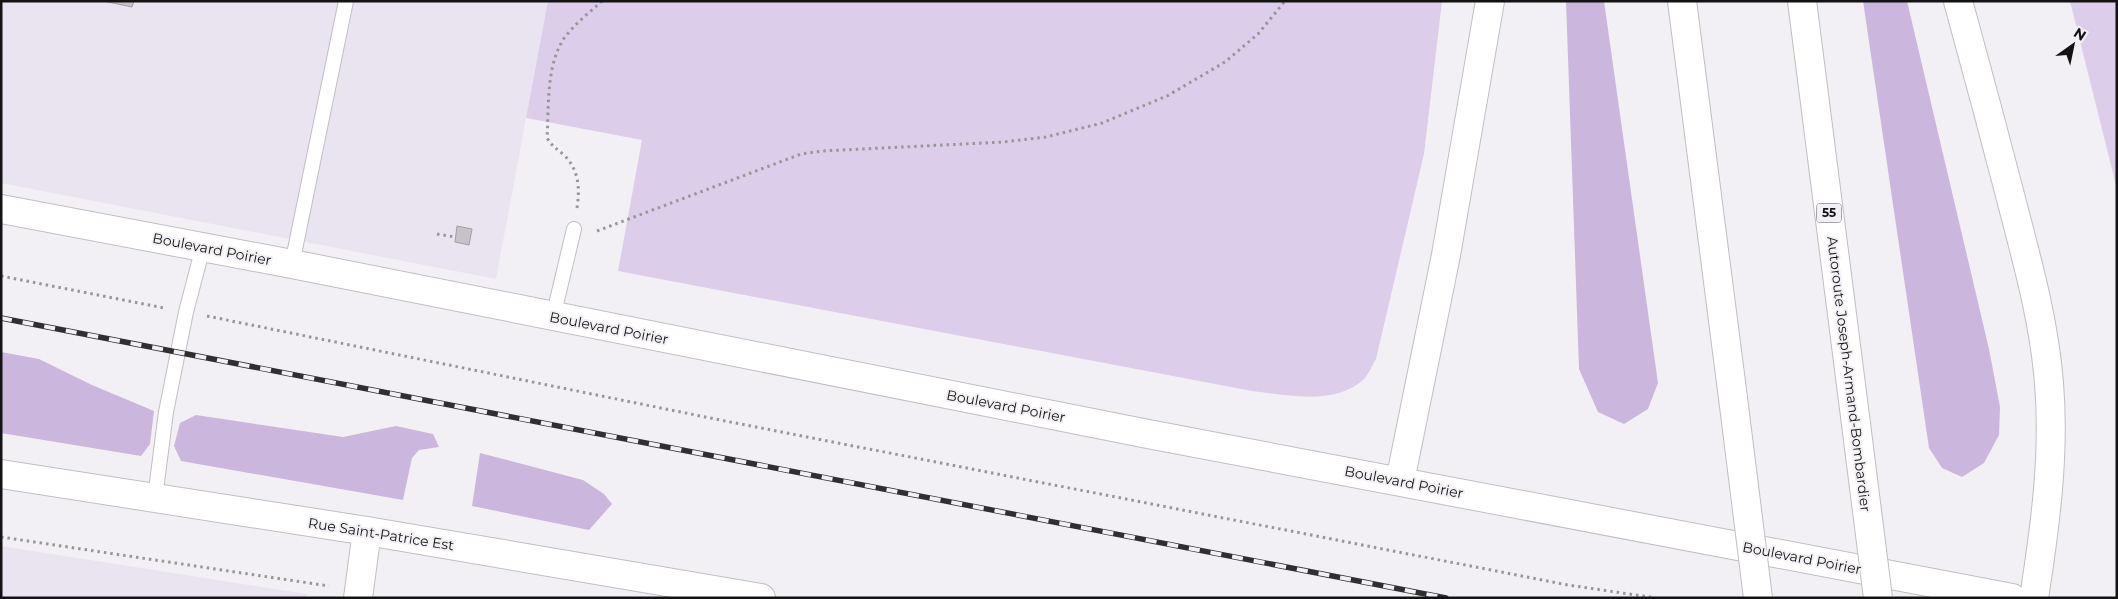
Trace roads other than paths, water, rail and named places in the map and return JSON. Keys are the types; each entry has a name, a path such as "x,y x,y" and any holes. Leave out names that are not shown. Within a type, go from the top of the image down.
{"main road":[{"path":"1400,481 1446,254 1490,1"},
{"path":"1682,1 1758,598"},
{"name":"Autoroute Joseph-Armand-Bombardier","path":"1802,1 1878,598"},
{"path":"1958,1 2026,254 2043,336 2048,374 2051,418 2049,481 2034,598"},
{"name":"Boulevard Poirier","path":"1,209 292,264 1148,434 2012,598"},
{"name":"Rue Saint-Patrice Est","path":"1,474 367,532 761,598"},
{"path":"359,594 367,532"}],"lane":[{"path":"292,264 346,1"},
{"path":"553,317 574,228"},
{"path":"155,498 166,412 186,312 203,247"}],"railway":[{"path":"1,318 1446,598"}]}
